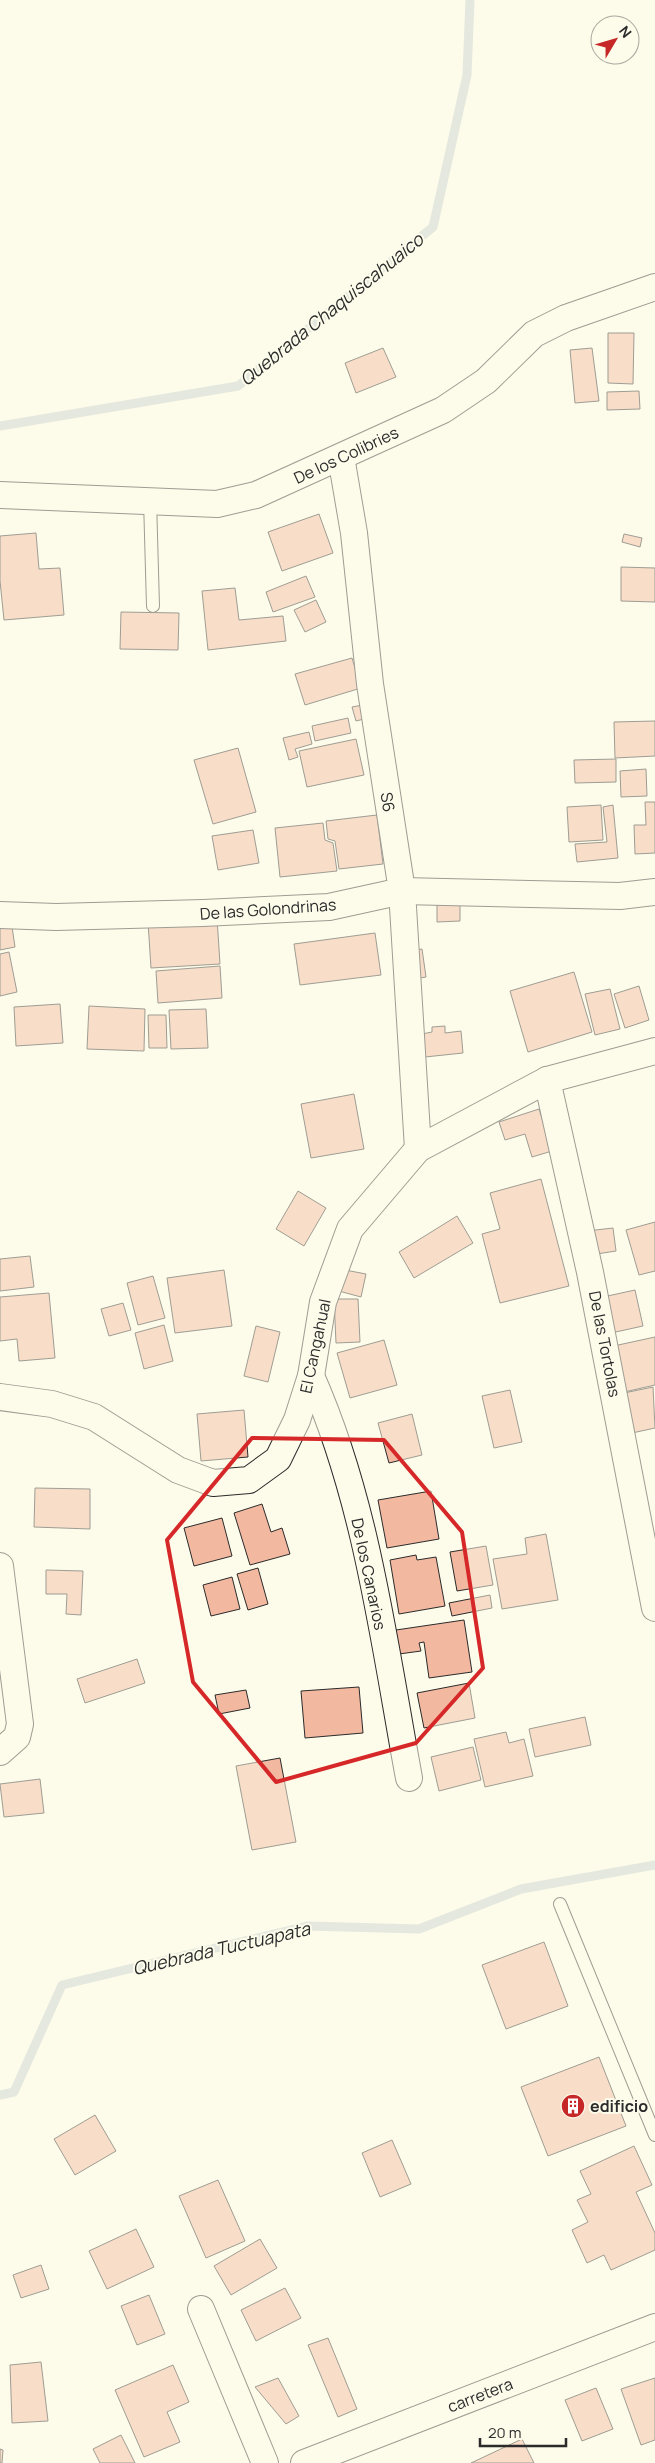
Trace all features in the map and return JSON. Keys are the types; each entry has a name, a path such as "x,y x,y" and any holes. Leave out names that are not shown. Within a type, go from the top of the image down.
{"street":[{"name":"De los Colibries","path":"0,495 217,504 256,495 443,410 486,381 534,334 566,318 655,287"},
{"name":"S6","path":"341,457 354,533 370,684 402,891 418,1149"},
{"name":"De las Golondrinas","path":"0,915 56,917 329,907 402,891 620,896 655,892"},
{"name":"El Cangahual","path":"0,1397 52,1404 94,1417 178,1470 213,1483 249,1480 278,1460 297,1420 311,1376 323,1302 350,1229 418,1149 547,1080 655,1051"},
{"name":"De las Tortolas","path":"547,1080 590,1272 655,1608"},
{"name":"De los Canarios","path":"311,1376 329,1415 352,1492 371,1577 408,1778"},
{"path":"0,1566 20,1724 17,1737 0,1752"},
{"path":"201,2309 265,2463"},
{"name":"carretera","path":"304,2463 357,2453 655,2327"}],"lane":[{"path":"150,500 153,606"},
{"path":"560,1904 655,2135"}],"highlighted area":[{"path":"252,1438 384,1440 462,1532 483,1668 416,1743 276,1782 193,1682 167,1540"}],"building":[{"path":"608,333 634,333 633,384 608,383"},
{"path":"383,348 396,377 356,393 345,363"},
{"path":"592,348 599,401 575,403 570,350"},
{"path":"639,391 640,409 607,410 607,392"},
{"path":"319,514 333,553 282,571 268,532"},
{"path":"36,533 39,569 60,568 64,615 4,620 0,581 0,536"},
{"path":"624,534 642,538 640,547 622,542"},
{"path":"621,567 655,568 655,602 621,601"},
{"path":"306,576 315,597 273,612 266,592"},
{"path":"235,588 239,620 283,616 286,641 208,650 202,591"},
{"path":"316,600 326,622 305,632 294,610"},
{"path":"121,612 179,613 178,650 120,649"},
{"path":"352,658 361,688 305,705 295,674"},
{"path":"368,704 364,719 356,721 352,707"},
{"path":"348,718 351,733 315,741 312,726"},
{"path":"655,721 655,756 615,758 614,722"},
{"path":"309,732 312,744 295,749 298,757 289,760 283,738"},
{"path":"356,739 364,775 307,787 299,751"},
{"path":"238,748 256,812 213,824 194,760"},
{"path":"616,759 616,782 575,783 574,760"},
{"path":"646,769 647,796 621,797 620,771"},
{"path":"645,802 655,802 655,853 635,854 634,825 646,825"},
{"path":"601,805 603,840 569,842 567,807"},
{"path":"613,805 618,858 577,862 575,844 607,842 603,807"},
{"path":"377,815 383,864 339,869 335,841 328,839 326,821"},
{"path":"323,823 325,840 333,843 337,871 280,877 275,828"},
{"path":"253,830 259,863 218,870 212,836"},
{"path":"437,904 460,904 460,921 437,922"},
{"path":"217,918 220,964 151,968 148,922"},
{"path":"11,920 15,947 0,950 0,921"},
{"path":"375,933 381,975 300,985 294,944"},
{"path":"422,949 426,977 414,979 410,951"},
{"path":"9,952 17,992 0,996 0,954"},
{"path":"220,966 222,998 158,1003 156,971"},
{"path":"574,972 592,1032 528,1052 510,991"},
{"path":"639,986 649,1020 625,1028 614,994"},
{"path":"610,989 620,1029 595,1035 585,994"},
{"path":"60,1004 63,1043 16,1046 14,1007"},
{"path":"89,1006 145,1009 144,1051 87,1049"},
{"path":"206,1009 208,1048 171,1049 169,1010"},
{"path":"148,1015 166,1015 167,1048 149,1048"},
{"path":"445,1026 445,1033 461,1031 463,1053 425,1057 422,1034 432,1032 432,1027"},
{"path":"354,1094 364,1149 311,1158 301,1104"},
{"path":"539,1109 552,1151 532,1157 525,1134 505,1140 499,1122"},
{"path":"541,1179 569,1286 500,1303 482,1234 500,1229 490,1193"},
{"path":"298,1191 326,1208 304,1246 276,1229"},
{"path":"457,1216 473,1243 414,1278 399,1252"},
{"path":"655,1222 655,1271 639,1275 626,1230"},
{"path":"613,1228 616,1251 590,1255 587,1231"},
{"path":"30,1256 34,1287 0,1291 0,1259"},
{"path":"340,1269 366,1274 361,1297 335,1290"},
{"path":"224,1270 232,1326 175,1333 167,1278"},
{"path":"153,1276 165,1318 138,1325 127,1283"},
{"path":"635,1290 643,1326 611,1333 603,1297"},
{"path":"49,1293 55,1358 19,1361 17,1339 0,1341 0,1297"},
{"path":"334,1299 358,1299 360,1342 336,1343"},
{"path":"123,1303 131,1330 109,1336 101,1309"},
{"path":"164,1325 173,1361 144,1369 135,1333"},
{"path":"256,1326 280,1332 268,1382 244,1376"},
{"path":"655,1337 655,1385 620,1393 609,1347"},
{"path":"384,1340 397,1385 350,1398 337,1353"},
{"path":"653,1387 655,1428 632,1433 624,1393"},
{"path":"510,1390 522,1442 494,1448 482,1396"},
{"path":"244,1410 248,1457 201,1461 197,1414"},
{"path":"412,1414 422,1455 389,1463 378,1423"},
{"path":"35,1488 90,1489 90,1529 34,1527"},
{"path":"431,1491 439,1539 387,1548 378,1500"},
{"path":"262,1504 271,1532 282,1528 290,1554 250,1565 234,1513"},
{"path":"222,1518 232,1556 194,1566 184,1528"},
{"path":"546,1534 558,1600 502,1609 493,1559 527,1554 525,1538"},
{"path":"486,1546 493,1585 457,1591 450,1552"},
{"path":"416,1555 417,1560 436,1557 445,1606 399,1614 390,1560"},
{"path":"258,1568 268,1604 248,1610 237,1574"},
{"path":"46,1570 83,1571 81,1615 66,1614 67,1594 46,1594"},
{"path":"232,1577 240,1609 211,1616 203,1585"},
{"path":"490,1595 492,1608 452,1616 449,1603"},
{"path":"464,1620 472,1672 429,1678 424,1642 419,1643 421,1651 399,1654 396,1630"},
{"path":"137,1659 145,1683 85,1703 77,1679"},
{"path":"469,1683 475,1718 424,1728 417,1693"},
{"path":"359,1687 363,1733 305,1738 301,1691"},
{"path":"246,1690 250,1708 219,1714 215,1695"},
{"path":"585,1717 591,1745 535,1757 529,1729"},
{"path":"506,1732 509,1743 524,1739 533,1776 485,1787 474,1739"},
{"path":"473,1747 481,1780 439,1791 431,1757"},
{"path":"280,1758 296,1842 252,1850 236,1766"},
{"path":"40,1779 44,1813 4,1817 0,1784"},
{"path":"544,1942 568,2006 506,2029 482,1965"},
{"name":"edificio","path":"599,2057 626,2126 548,2156 521,2087"},
{"path":"95,2115 116,2151 75,2175 54,2139"},
{"path":"392,2140 411,2184 380,2197 362,2153"},
{"path":"634,2146 652,2185 636,2192 655,2233 655,2250 611,2270 604,2255 587,2263 572,2230 588,2222 577,2200 591,2194 580,2171"},
{"path":"218,2180 245,2241 206,2258 179,2196"},
{"path":"136,2229 154,2267 107,2289 89,2251"},
{"path":"260,2239 277,2268 231,2295 214,2266"},
{"path":"41,2265 49,2289 21,2298 13,2275"},
{"path":"285,2288 301,2318 256,2341 241,2310"},
{"path":"149,2295 165,2334 137,2345 121,2306"},
{"path":"328,2338 357,2409 338,2417 308,2345"},
{"path":"41,2362 48,2421 12,2423 10,2365"},
{"path":"173,2365 189,2402 167,2412 180,2442 144,2457 115,2390"},
{"path":"278,2378 299,2416 286,2424 255,2387"},
{"path":"655,2378 655,2440 641,2445 621,2389"},
{"path":"596,2388 613,2429 582,2441 565,2400"},
{"path":"121,2435 135,2463 100,2463 93,2449"},
{"path":"522,2439 534,2463 471,2463"},
{"path":"0,2449 3,2450 2,2463 0,2463"}],"waterway":[{"name":"Quebrada Chaquiscahuaico","path":"0,426 238,386 433,227 467,75 470,0"},
{"name":"Quebrada Tuctuapata","path":"0,2095 14,2092 62,1985 307,1926 419,1929 521,1889 655,1865"}],"place":[{"name":"edificio","path":"573,2106"}]}
